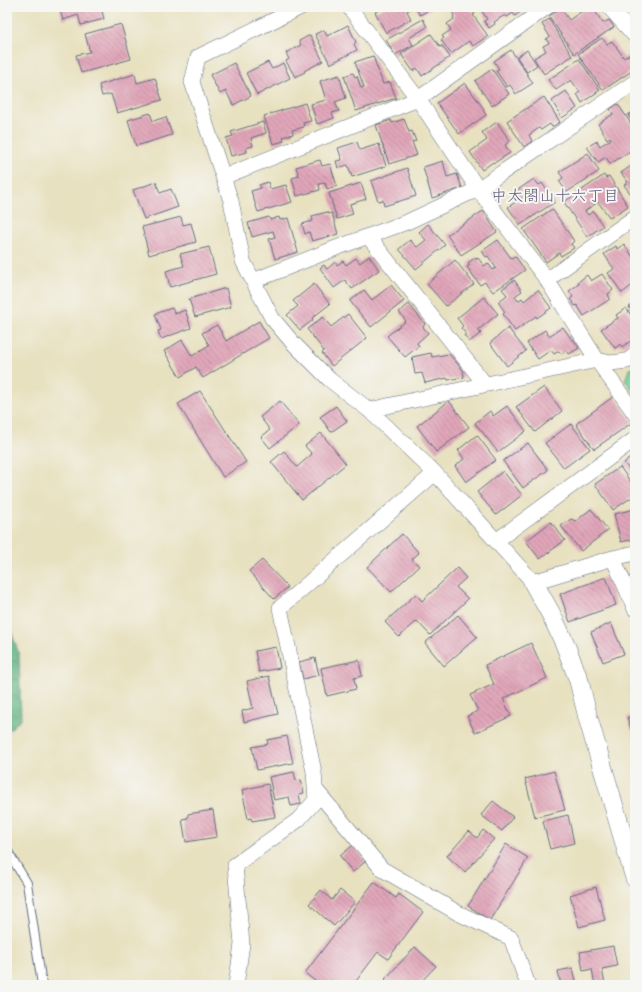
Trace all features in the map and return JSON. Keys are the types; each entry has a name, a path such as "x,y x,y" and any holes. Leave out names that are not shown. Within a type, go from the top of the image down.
{"street":[{"path":"301,7 198,57 192,82 231,201 243,261 272,318 293,343 330,380 369,410 435,473 532,582 551,614 565,644 579,681 590,725 635,878"},
{"path":"349,7 418,99 478,189 547,280 597,360 635,414"},
{"path":"223,177 418,99 547,7"},
{"path":"609,7 635,36"},
{"path":"253,281 407,222 478,189 635,82"},
{"path":"547,280 635,216"},
{"path":"368,236 485,384"},
{"path":"369,410 597,360 610,363 627,361 635,355"},
{"path":"496,541 635,439"},
{"path":"236,985 242,944 235,865 298,820 316,800 314,772 280,608 435,473"},
{"path":"532,582 635,553"},
{"path":"613,558 635,609"},
{"path":"315,789 382,869 458,913 511,938 528,985"}],"lane":[{"path":"7,850 27,883 42,985"}],"green space":[{"path":"635,366 635,394 625,380 629,370"},
{"path":"7,620 19,654 21,719 7,732"}],"building":[{"path":"59,7 101,7 104,19 81,25 78,15 63,20"},
{"path":"385,7 409,7 410,9 407,11 411,19 386,33 375,12"},
{"path":"415,7 434,7 420,15"},
{"path":"448,7 470,7 475,14 473,15 488,36 473,46 469,41 451,54 441,40 444,38 442,36 451,30 447,24 454,19 454,15"},
{"path":"479,7 528,7 515,16 513,13 507,17 505,15 494,22 495,24 489,28 484,21 487,19"},
{"path":"588,7 592,7 603,23 609,20 614,27 574,54 549,16 561,8 569,20"},
{"path":"423,19 427,27 409,38 413,45 395,55 386,40"},
{"path":"549,19 572,56 544,74 534,58 546,51 543,46 549,43 546,39 550,37 542,24"},
{"path":"121,24 131,59 81,73 76,55 90,52 85,34"},
{"path":"348,25 356,42 354,44 357,50 330,64 315,34 324,30 327,36"},
{"path":"431,34 440,47 442,46 450,57 422,76 417,68 413,71 401,54"},
{"path":"310,35 323,61 295,77 286,61 289,59 286,53 301,45 299,41"},
{"path":"602,38 607,44 612,41 624,58 632,53 635,57 635,69 603,90 578,54"},
{"path":"511,50 533,83 516,94 510,85 507,87 496,71 499,69 494,61"},
{"path":"527,50 537,65 527,72 517,57"},
{"path":"373,56 383,84 390,82 396,98 356,111 344,76 353,73 355,77 357,76 361,88 364,87 355,62"},
{"path":"579,59 600,90 582,103 577,94 580,92 571,80 556,90 548,80"},
{"path":"268,62 272,69 283,63 290,78 257,95 246,73"},
{"path":"234,63 251,96 233,105 226,91 220,94 210,75"},
{"path":"492,69 509,94 492,106 475,81"},
{"path":"135,74 137,83 155,78 162,100 117,113 111,94 102,96 99,85"},
{"path":"339,75 346,98 335,102 339,111 332,113 334,118 317,124 311,104 326,100 320,81"},
{"path":"465,83 484,109 483,110 486,115 459,134 437,103"},
{"path":"566,91 577,108 562,118 552,101"},
{"path":"544,97 560,122 552,127 550,124 541,130 539,128 529,135 532,141 524,147 507,121"},
{"path":"305,103 311,121 303,123 304,127 292,130 293,134 283,137 284,141 273,144 264,116"},
{"path":"618,104 635,130 635,148 610,164 606,157 598,162 587,147 597,141 600,146 611,139 610,137 607,139 598,124 613,114 610,109"},
{"path":"635,111 635,125 628,115"},
{"path":"150,113 153,121 166,117 172,135 136,146 128,120"},
{"path":"404,119 409,132 412,131 416,141 412,142 417,155 389,164 376,125 391,120 392,123"},
{"path":"263,122 266,133 251,138 253,146 246,148 247,152 231,156 226,138 233,136 231,132"},
{"path":"497,122 510,141 505,145 510,153 482,170 470,152 487,140 482,132"},
{"path":"357,142 360,150 379,144 386,166 352,177 348,165 338,168 336,161 342,160 338,148"},
{"path":"588,153 599,171 567,192 559,181 563,178 559,172"},
{"path":"320,160 322,166 330,164 337,186 327,189 325,183 319,184 320,190 297,196 292,178 299,176 296,167"},
{"path":"443,161 447,177 457,174 462,188 432,198 423,167"},
{"path":"635,163 635,190 630,193 624,185 628,182 621,173"},
{"path":"407,168 416,196 384,206 383,200 378,201 371,181"},
{"path":"604,175 606,178 609,176 628,206 610,218 598,202 585,211 588,215 593,211 603,226 587,237 564,202"},
{"path":"534,179 539,185 542,183 555,202 520,225 508,207 521,199 516,191"},
{"path":"156,182 160,193 171,189 178,207 144,219 133,190"},
{"path":"268,182 270,189 286,185 292,202 258,212 251,191 261,188 259,185"},
{"path":"361,183 366,199 350,204 353,214 337,219 329,193"},
{"path":"552,209 574,241 571,244 574,248 561,256 559,253 546,262 523,229"},
{"path":"483,211 497,232 461,255 447,235"},
{"path":"327,212 328,214 332,213 338,234 312,241 309,232 305,234 302,224 313,221 312,216"},
{"path":"181,217 183,225 191,223 196,242 149,255 142,227"},
{"path":"269,217 270,220 279,217 280,220 288,218 298,252 275,259 269,239 275,237 273,231 252,237 248,223"},
{"path":"428,224 445,245 416,269 399,249 410,240 417,247 426,240 419,232"},
{"path":"498,240 511,258 515,256 525,270 493,292 485,282 480,285 467,267 470,265 468,263 476,257 484,266 488,263 493,270 496,268 488,256 486,257 482,251"},
{"path":"624,244 635,260 635,279 631,281 634,284 622,293 608,273 614,269 604,254 616,246 617,249"},
{"path":"209,247 216,274 170,287 166,271 184,266 180,254"},
{"path":"369,256 379,270 352,289 345,280 334,288 320,268 324,265 327,269 335,262 337,265 343,261 346,265 356,258 360,263"},
{"path":"455,260 474,284 446,306 427,284"},
{"path":"602,274 613,290 608,294 610,299 584,316 577,305 575,306 570,299 573,297 569,291 579,284 578,282 587,275 591,281"},
{"path":"514,280 522,291 515,296 518,301 522,298 524,301 538,290 551,308 537,318 536,316 515,331 503,314 505,312 498,302 507,295 502,289"},
{"path":"314,284 330,304 312,318 313,320 300,330 287,315 298,306 293,301"},
{"path":"391,285 404,301 371,327 350,301 364,290 372,300"},
{"path":"226,288 231,307 195,317 189,299"},
{"path":"484,297 498,314 478,330 481,333 469,342 464,335 466,334 461,328 463,326 457,318"},
{"path":"635,303 635,318 629,307"},
{"path":"409,304 425,324 423,327 428,333 417,343 419,346 405,357 387,336 406,321 399,312"},
{"path":"172,308 175,314 185,310 191,328 161,339 158,331 161,330 155,314"},
{"path":"626,308 635,321 635,338 622,347 621,344 615,348 601,329 618,318 616,315"},
{"path":"348,314 367,338 332,366 322,353 324,351 307,329 323,317 331,327"},
{"path":"259,321 269,338 203,378 196,367 180,377 164,351 182,340 192,356 209,345 202,333 217,325 226,341"},
{"path":"563,327 579,348 569,354 567,350 561,354 559,351 554,354 551,350 538,359 527,343 545,330 549,336"},
{"path":"508,328 526,351 507,366 490,343"},
{"path":"431,353 432,357 449,354 463,370 464,377 448,380 447,378 425,383 422,373 415,374 412,357"},
{"path":"544,387 562,411 535,432 516,407"},
{"path":"200,391 246,462 223,477 178,404"},
{"path":"614,396 633,422 594,449 576,424"},
{"path":"280,401 299,425 270,448 261,437 270,430 260,417"},
{"path":"449,401 469,427 436,452 417,426"},
{"path":"336,406 347,421 331,432 320,417"},
{"path":"507,406 526,431 498,452 475,423 490,411 493,416"},
{"path":"571,424 590,449 564,468 545,443"},
{"path":"321,433 346,464 302,500 271,462 284,451 297,467 312,454 305,446"},
{"path":"477,435 496,460 466,482 455,466 464,459 458,450"},
{"path":"528,443 548,470 523,488 503,461"},
{"path":"635,454 635,477 624,463"},
{"path":"620,467 635,488 635,495 613,510 595,484"},
{"path":"503,471 522,495 496,515 477,492"},
{"path":"591,509 608,530 581,551 561,526 571,519 576,521"},
{"path":"635,509 635,539 621,542 614,514"},
{"path":"551,522 565,540 540,559 526,541"},
{"path":"402,534 419,553 412,559 419,566 391,592 367,567"},
{"path":"262,560 288,587 274,599 249,571"},
{"path":"457,568 466,578 456,587 468,599 430,635 417,621 399,637 385,622 416,594 422,601"},
{"path":"606,577 616,605 570,622 560,594"},
{"path":"458,615 477,637 444,666 425,643"},
{"path":"611,623 624,654 603,662 591,632"},
{"path":"531,643 547,678 503,699 511,716 475,733 467,716 478,711 470,695 494,684 485,665"},
{"path":"276,647 280,668 259,672 255,651"},
{"path":"315,658 319,675 303,679 299,662"},
{"path":"359,660 362,676 354,678 356,689 327,696 321,668"},
{"path":"269,676 278,714 244,722 242,711 253,708 247,681"},
{"path":"635,714 635,738 627,718"},
{"path":"287,736 293,763 257,770 252,747 268,744 267,740"},
{"path":"554,771 565,810 535,817 525,779"},
{"path":"294,772 296,781 301,780 304,793 299,794 301,804 291,806 289,797 274,800 269,777"},
{"path":"268,784 275,817 252,821 251,818 248,819 242,790"},
{"path":"493,801 513,817 502,831 481,815"},
{"path":"213,810 217,837 186,842 182,819 188,818 188,814"},
{"path":"568,815 574,843 550,849 543,821"},
{"path":"483,830 494,839 465,872 447,856 469,831 477,838"},
{"path":"506,844 528,858 490,920 468,906"},
{"path":"353,845 366,861 353,872 340,856"},
{"path":"374,882 396,898 399,894 423,912 388,959 378,952 353,985 320,985 305,973"},
{"path":"596,887 605,920 579,927 570,895"},
{"path":"321,890 332,900 340,890 355,902 334,926 309,904"},
{"path":"613,946 617,966 602,969 605,984 595,985 592,969 583,971 580,952"},
{"path":"415,947 436,966 418,985 391,985 385,979"},
{"path":"573,968 577,985 561,985 558,971"}],"district":[{"name":"中太閤山十六丁目","path":"555,195"}]}
